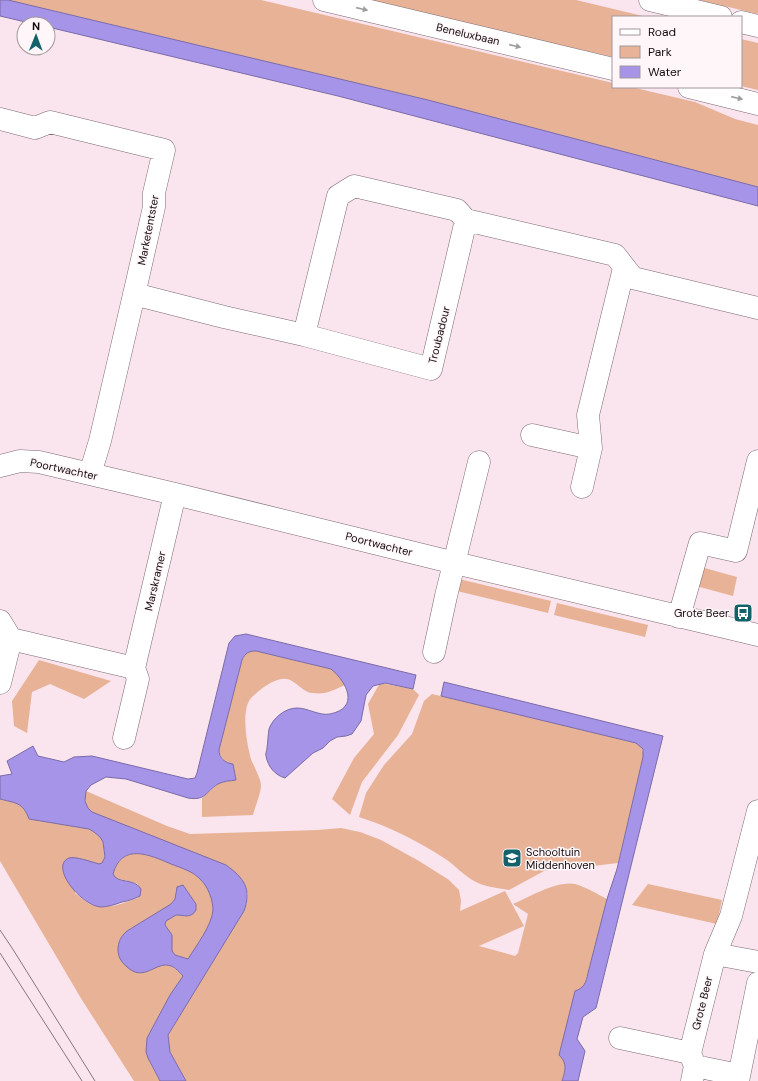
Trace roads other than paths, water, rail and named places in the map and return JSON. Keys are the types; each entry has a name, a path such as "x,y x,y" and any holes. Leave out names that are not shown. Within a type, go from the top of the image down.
{"street":[{"name":"Beneluxbaan","path":"324,0 612,69"},
{"path":"650,0 717,16"},
{"path":"742,22 758,26"},
{"path":"693,88 758,104"},
{"name":"Marketentster","path":"0,119 35,128 50,122 164,150 154,193 154,207 100,441 90,474"},
{"path":"304,335 338,196 354,186 457,210 466,220 615,255 633,278 758,308"},
{"name":"Troubadour","path":"134,294 224,317 304,335 431,369 466,220"},
{"path":"582,487 591,448 588,415 624,268"},
{"path":"532,435 591,448"},
{"name":"Poortwachter","path":"0,466 28,460 39,462 758,635"},
{"path":"680,617 700,543 736,551 758,461"},
{"path":"434,652 479,462"},
{"name":"Marskramer","path":"124,738 138,679 134,668 175,494"},
{"path":"0,683 5,630 134,668"},
{"name":"Grote Beer","path":"692,1067 715,954 731,916 758,811"},
{"path":"715,954 758,962"},
{"path":"620,1038 692,1067 738,1078 758,983"}],"water":[{"path":"0,0 8,0 428,100 758,187 758,206 338,96 56,29 56,16 16,16 16,20 0,16"},
{"path":"246,634 416,675 413,689 385,683 373,686 366,695 361,721 352,734 337,737 330,741 323,748 313,753 285,778 272,770 268,764 266,755 269,729 273,721 280,714 293,708 301,708 326,714 339,711 348,701 346,687 337,674 331,669 256,651 249,652 242,660 219,750 223,760 227,763 233,764 236,780 220,783 202,797 194,799 126,779 106,777 91,785 86,791 85,801 88,808 92,812 226,865 242,879 247,890 244,911 168,1035 170,1052 186,1081 160,1081 146,1052 147,1038 170,995 183,976 171,966 165,965 139,973 132,971 120,959 118,952 119,942 127,931 171,904 175,899 177,887 183,885 196,904 196,910 190,916 176,915 166,921 165,925 172,935 172,951 175,955 188,959 203,935 212,916 213,906 208,890 198,877 187,870 154,857 130,854 117,864 113,874 118,879 135,883 141,889 140,896 101,907 93,905 85,900 70,885 65,877 63,869 64,862 69,858 79,858 99,864 102,863 105,857 103,842 100,837 89,829 29,819 27,813 21,806 0,799 0,776 12,774 7,761 33,746 38,756 64,762 74,757 92,756 188,779 195,778 229,643 235,636"},
{"path":"444,682 663,736 596,1008 583,1017 577,1039 585,1051 578,1081 562,1081 565,1065 564,1061 559,1055 575,991 583,987 586,980 607,899 617,869 643,757 643,749 636,743 441,696"}],"tram line":[{"path":"0,930 95,1081"},
{"path":"0,953 82,1081"}],"place":[{"name":"Grote Beer","path":"743,613"},
{"name":"Schooltuin Middenhoven","path":"512,858"}]}
